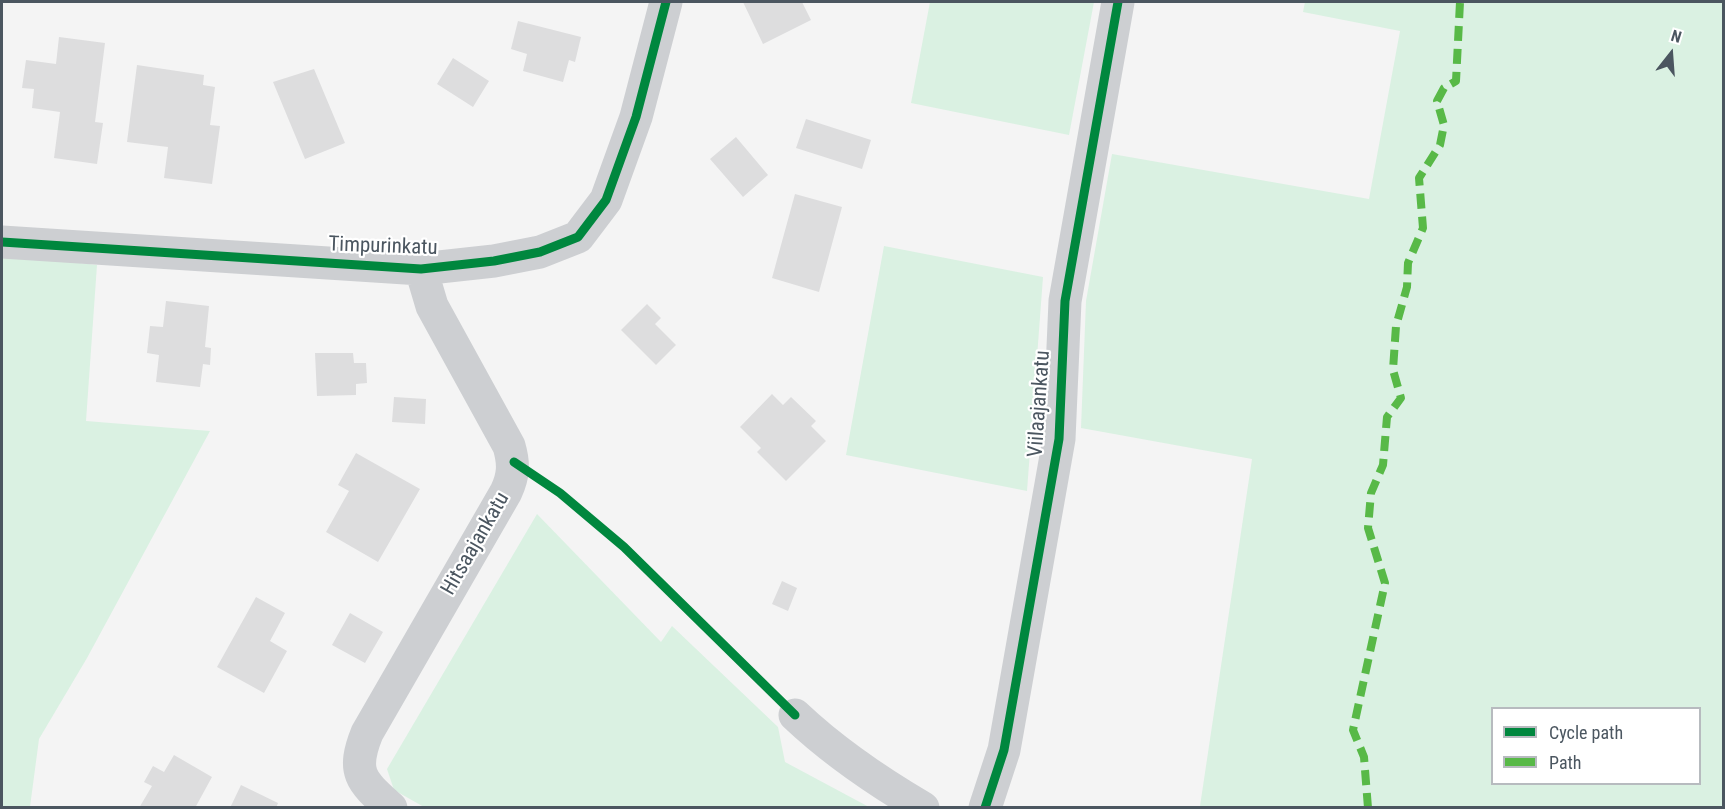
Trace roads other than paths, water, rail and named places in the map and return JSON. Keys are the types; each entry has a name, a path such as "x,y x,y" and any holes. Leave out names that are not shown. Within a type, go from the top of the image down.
{"street":[{"name":"Timpurinkatu","path":"2,242 422,269 494,261 540,252 578,237 606,200 622,161 639,105 666,2"},
{"name":"Viilaajankatu","path":"985,807 1004,750 1059,439 1065,301 1118,2"},
{"name":"Hitsaajankatu","path":"391,807 366,786 360,771 360,752 368,733 506,492 512,477 514,462 509,446 432,306 422,269"},
{"path":"795,715 825,743 856,766 923,807"}]}
